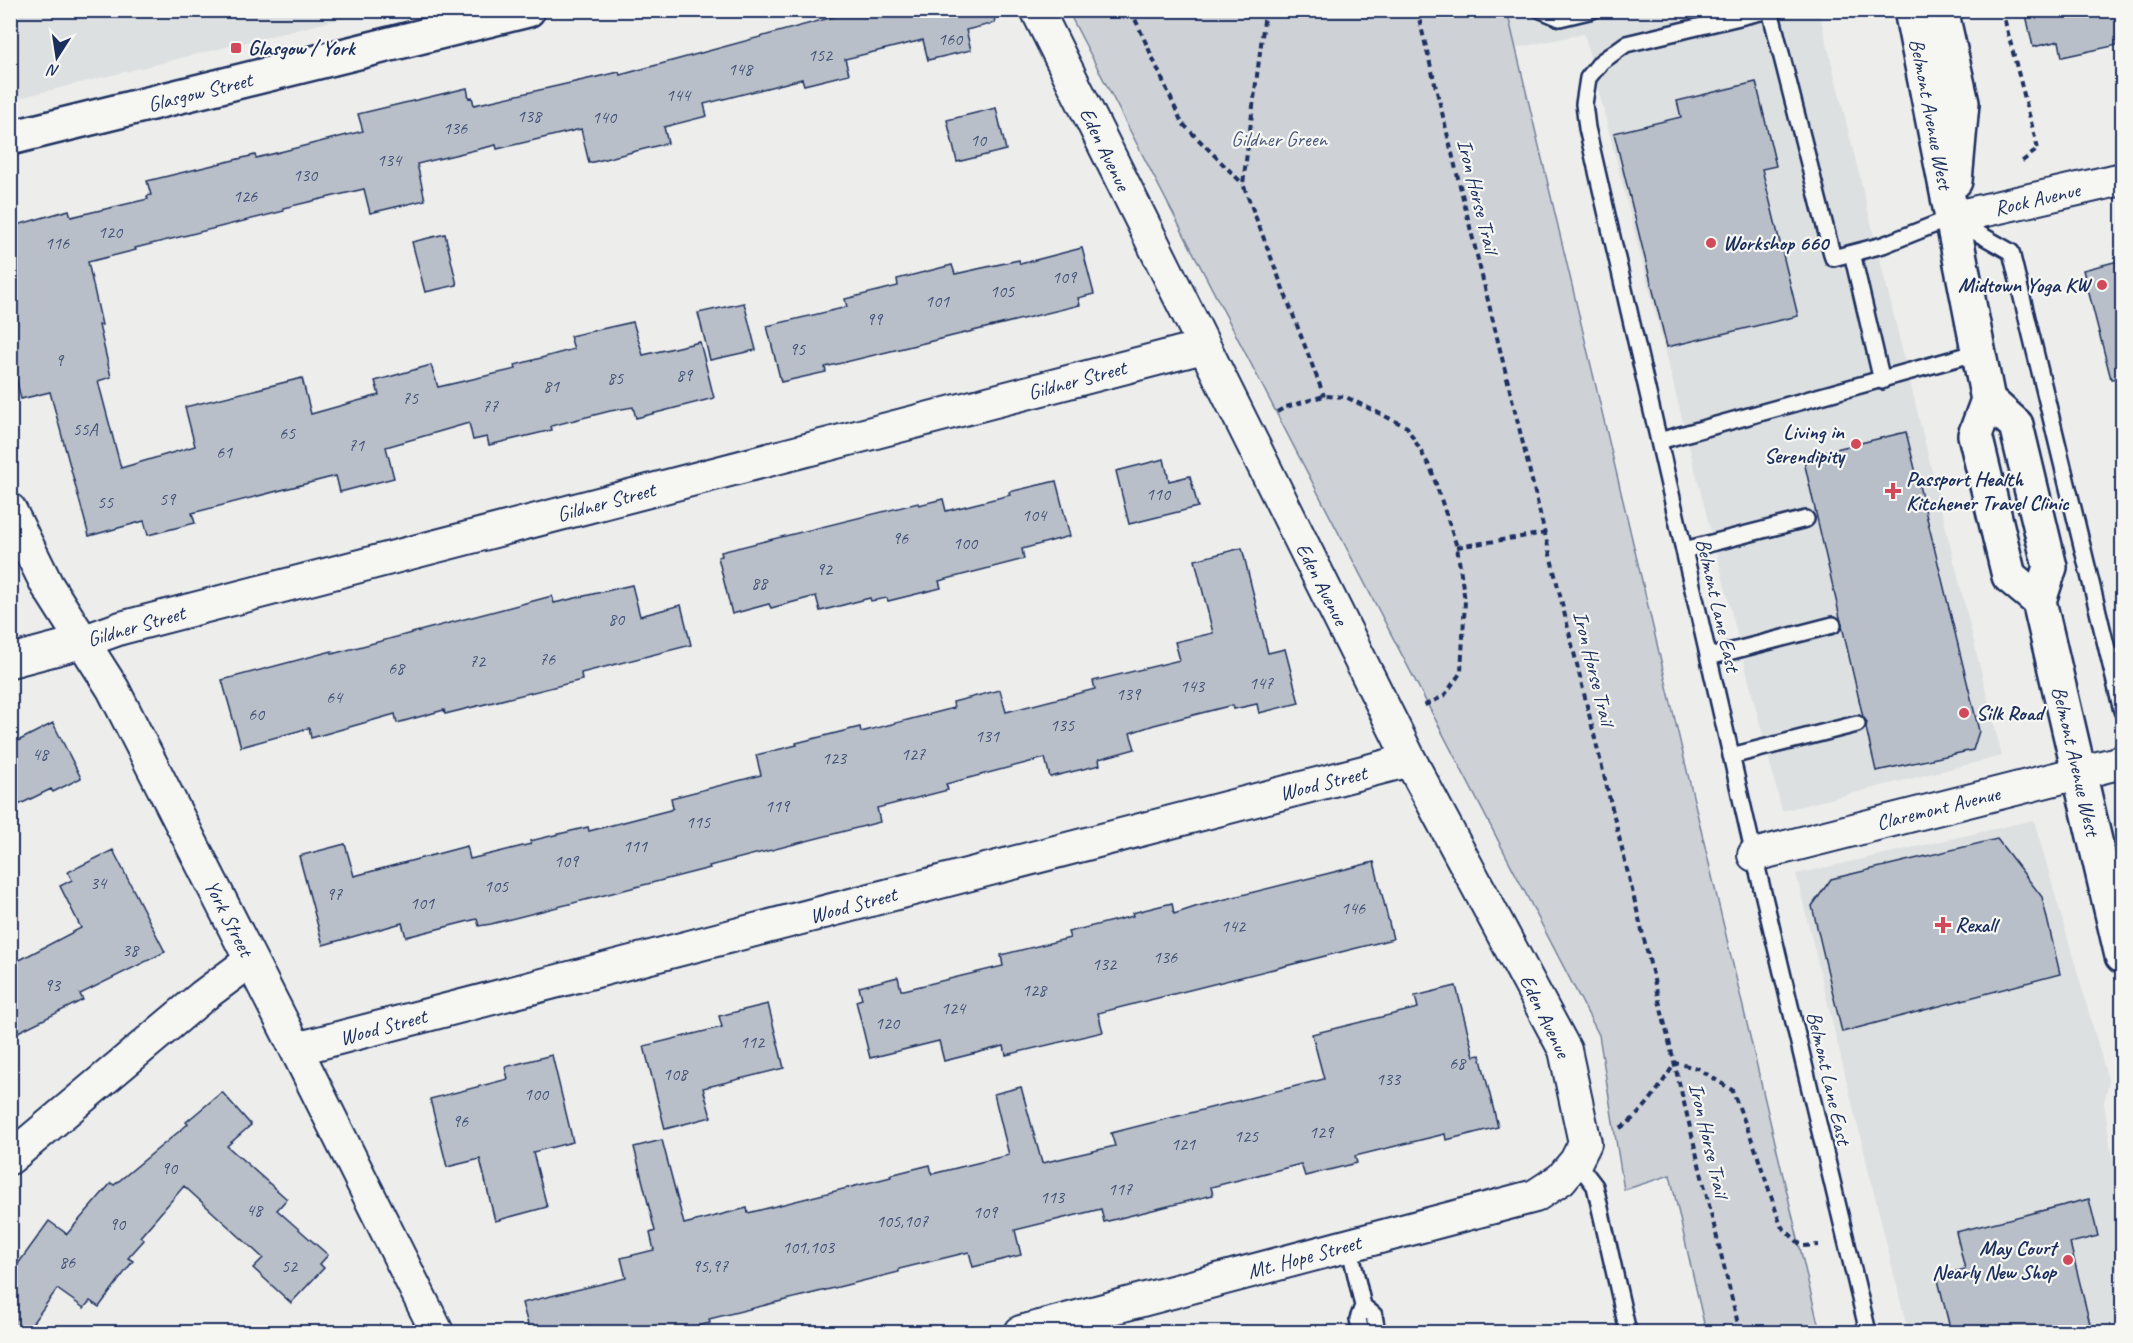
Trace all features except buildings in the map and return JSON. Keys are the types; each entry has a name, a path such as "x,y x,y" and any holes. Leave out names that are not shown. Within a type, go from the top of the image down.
{"street":[{"name":"Glasgow Street","path":"10,138 528,10"},
{"name":"Eden Avenue","path":"1037,10 1410,760 1565,1050 1585,1143 1576,1161"},
{"name":"Belmont Avenue West","path":"1911,10 1988,400 1976,435 2009,576 2039,601 2122,956"},
{"name":"Belmont Avenue West","path":"1941,10 1962,103 1952,218"},
{"name":"Rock Avenue","path":"1952,218 2122,179"},
{"name":"Gildner Street","path":"10,661 82,642 121,628 1203,347"},
{"name":"York Street","path":"10,510 47,585 113,689 437,1332"},
{"name":"Wood Street","path":"296,1049 1410,760"},
{"name":"Claremont Avenue","path":"1754,855 2122,762"},
{"path":"10,1158 203,996 250,961"},
{"name":"Mt. Hope Street","path":"1021,1332 1535,1196 1561,1179 1576,1161"}],"lane":[{"path":"1541,10 1560,18 1593,10"},
{"path":"1770,10 1833,258 1883,245 1952,218"},
{"name":"Belmont Lane East","path":"1770,10 1626,44 1601,62 1588,78 1584,104 1587,128 1731,756 1868,1332"},
{"name":"Belmont Avenue West","path":"1952,218 2011,252 2122,711"},
{"path":"1852,253 1882,381"},
{"path":"1659,441 1882,381 1979,352"},
{"path":"1684,550 1806,519"},
{"path":"1709,657 1833,625"},
{"path":"1731,756 1857,724"},
{"path":"1576,1161 1595,1186 1628,1332"},
{"path":"1349,1245 1363,1306 1358,1319 1361,1332"},
{"path":"1363,1306 1374,1314 1377,1332"}],"path":[{"path":"1131,10 1182,123 1244,184 1324,396"},
{"path":"1244,184 1264,21 1268,10"},
{"name":"Iron Horse Trail","path":"1417,10 1740,1332"},
{"path":"2002,10 2038,149 2012,170"},
{"path":"1245,431 1286,407 1324,396 1346,397 1407,427 1431,469 1457,547 1465,601 1461,672 1444,696 1417,708"},
{"path":"1457,547 1546,533"},
{"path":"1615,1131 1631,1122 1676,1063 1697,1068 1732,1090 1754,1145 1781,1226 1802,1246 1846,1241"}],"shaded area":[{"path":"11,10 373,10 373,11 11,100"},
{"path":"1507,11 1819,11 2002,756 1782,811 1584,34 1516,48"},
{"path":"2034,820 2109,1083 2104,1102 2111,1149 2122,1193 2122,1332 1908,1332 1796,874"}],"green space":[{"name":"Gildner Green","path":"1068,11 1507,11 1820,1332 1706,1332 1670,1175 1624,1190 1599,1035"}],"place":[{"name":"Glasgow / York","path":"236,48"},
{"name":"Workshop 660","path":"1711,243"},
{"name":"Midtown Yoga KW","path":"2102,285"},
{"name":"Living in Serendipity","path":"1856,444"},
{"name":"Passport Health Kitchener Travel Clinic","path":"1893,491"},
{"name":"Silk Road","path":"1964,713"},
{"name":"Rexall","path":"1943,925"},
{"name":"May Court Nearly New Shop","path":"2068,1260"}]}
